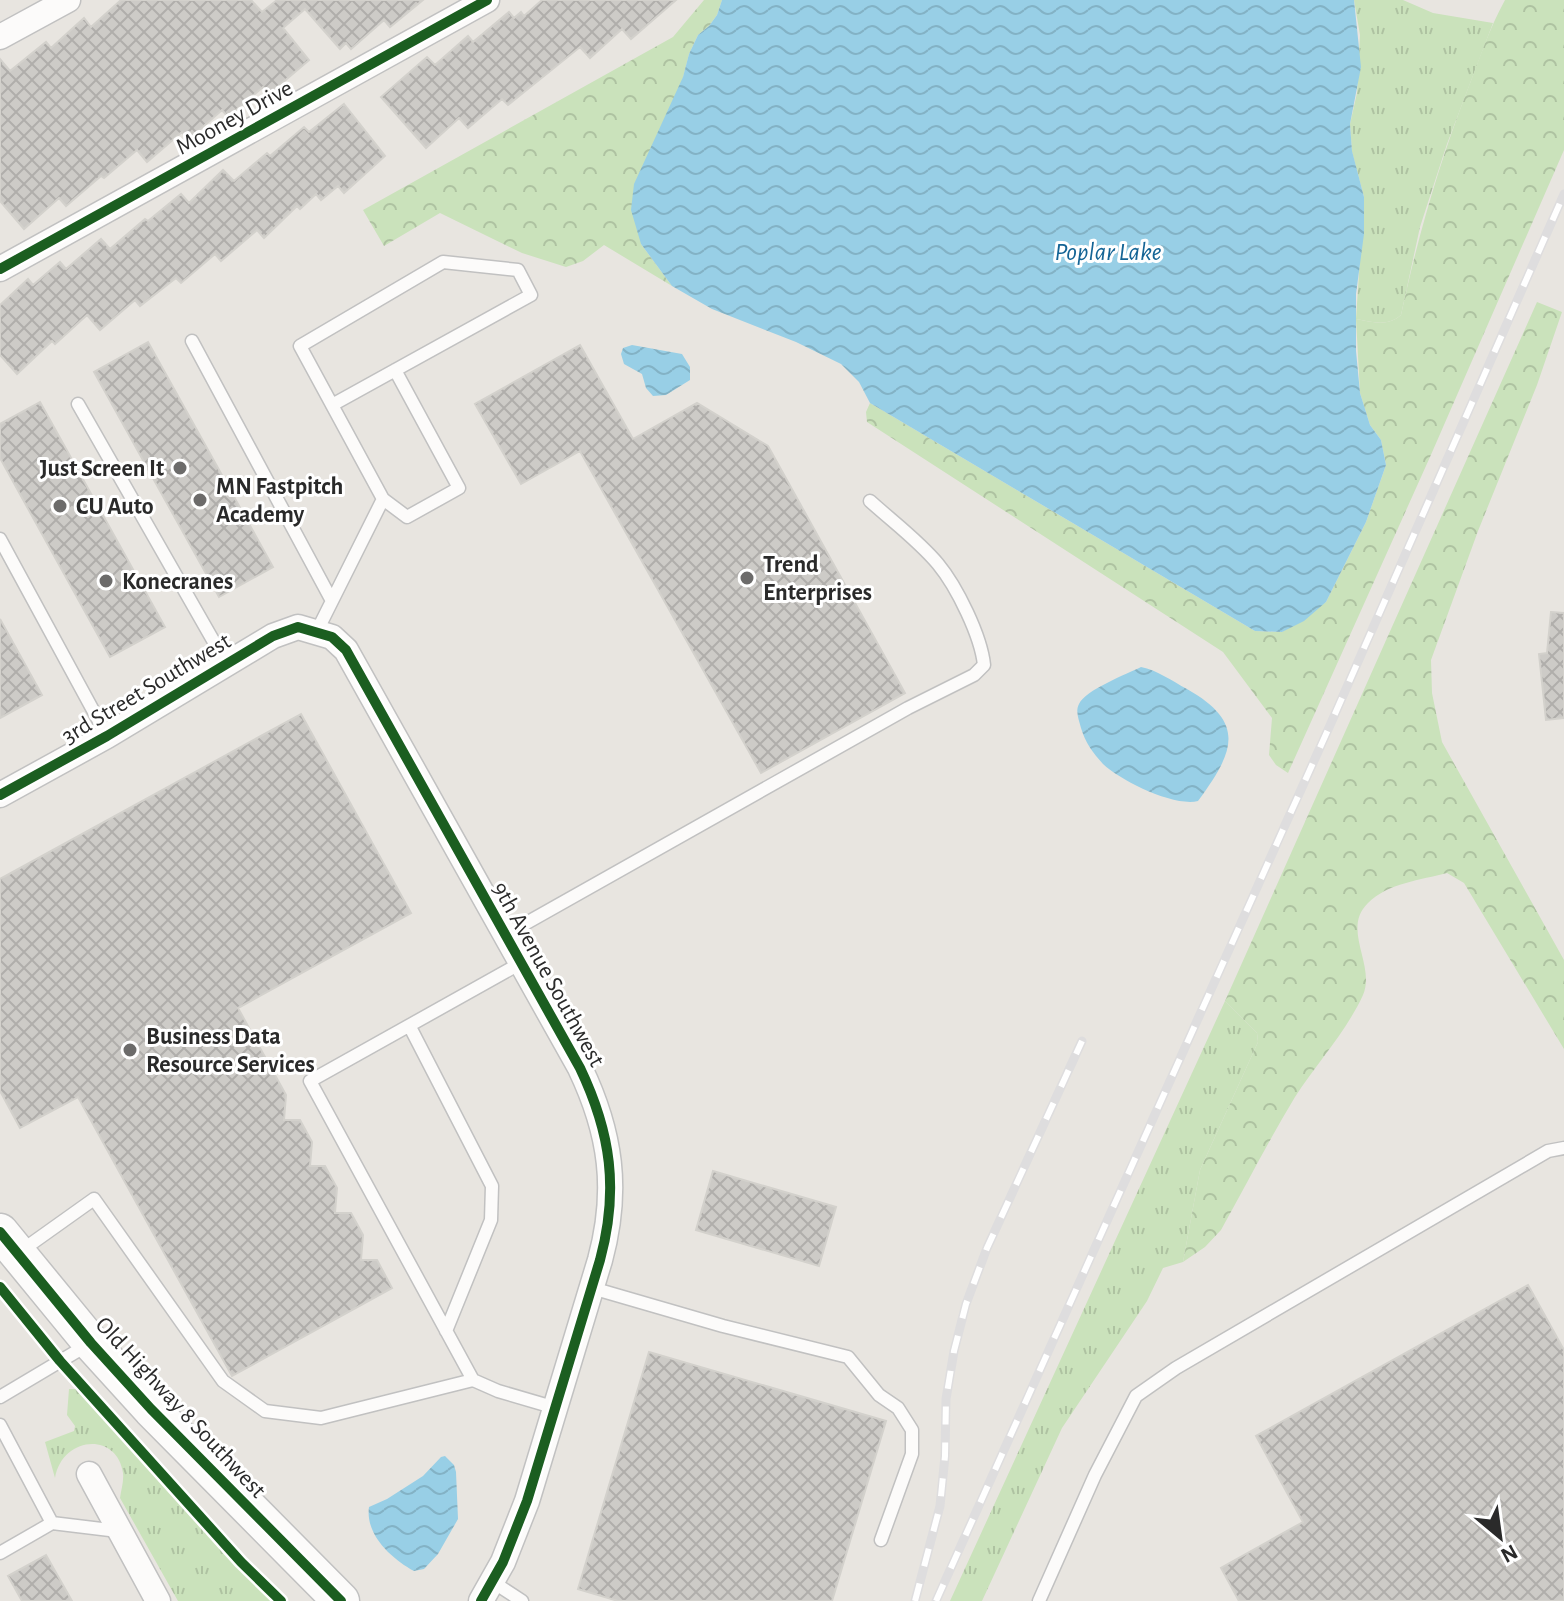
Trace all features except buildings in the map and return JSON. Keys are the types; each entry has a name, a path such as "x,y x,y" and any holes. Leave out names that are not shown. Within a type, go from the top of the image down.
{"street":[{"path":"0,37 68,0"},
{"name":"Mooney Drive","path":"0,269 487,0"},
{"name":"3rd Street Southwest","path":"0,795 107,736 273,636 298,627 316,633"},
{"name":"9th Avenue Southwest","path":"316,633 332,637 346,650 580,1068 605,1130 610,1163 608,1229 527,1501 487,1592"},
{"name":"Old Highway 8 Southwest","path":"9,1243 91,1343 171,1430 341,1601"},
{"path":"89,1474 158,1601"}],"lane":[{"path":"332,405 395,370 531,295 518,270 443,262 300,346 332,405 383,499 407,517 459,488 395,370"},
{"path":"192,341 332,601"},
{"path":"78,404 226,663"},
{"path":"316,633 383,499"},
{"path":"505,935 908,708 974,675 984,665 975,627 939,565 870,501"},
{"path":"0,539 107,736"},
{"path":"521,963 310,1081 473,1380 498,1391 556,1408"},
{"path":"410,1027 492,1186 491,1220 446,1331"},
{"path":"1039,1601 1095,1475 1136,1396 1176,1368 1548,1151 1564,1148"},
{"path":"9,1243 94,1199 223,1381 265,1411 321,1418 473,1380"},
{"path":"592,1288 848,1357 879,1395 898,1408 912,1430 912,1454 881,1540"},
{"path":"0,1397 91,1343"},
{"path":"0,1425 52,1523"},
{"path":"0,1553 52,1523 118,1531"},
{"path":"487,1592 522,1601"}],"green space":[{"path":"704,0 722,0 717,15 698,35 689,54 641,244 672,286 604,245 583,261 566,267 522,253 440,213 384,246 363,210 673,37"},
{"path":"1354,0 1403,0 1433,13 1493,23 1447,144 1420,227 1401,315 1385,322 1356,319 1364,197 1352,152 1350,124 1357,93 1360,35"},
{"path":"1505,0 1564,0 1564,150 1288,773 1276,765 1269,755 1272,718 1223,652 867,422 866,412 870,403 1255,631 1282,632 1326,602 1366,522 1386,465 1381,440 1370,425 1360,393 1356,319 1385,322 1401,315 1422,229 1447,147 1484,45"},
{"path":"1537,302 1562,312 1431,660 1432,693 1442,742 1564,960 1564,1049 1464,883 1447,873 1405,883 1376,896 1361,913 1358,924 1366,984 1356,1009 1295,1097 1221,1230 1205,1247 1183,1262 1200,1170 1258,1042 1257,1033 1225,1001"},
{"path":"1225,1001 1257,1033 1258,1042 1200,1170 1183,1262 1163,1268 1147,1301 1062,1428 982,1601 950,1601"},
{"path":"69,1389 78,1389 271,1601 178,1601 120,1498 123,1473 119,1459 111,1450 101,1445 78,1447 60,1464 55,1478 45,1442 74,1431 75,1426 67,1415"}],"water":[{"name":"Poplar Lake","path":"722,0 1354,0 1361,67 1350,124 1352,151 1364,197 1364,234 1356,294 1356,351 1360,393 1370,425 1381,440 1386,465 1366,522 1326,602 1304,621 1282,632 1255,631 870,403 859,382 841,364 796,342 712,309 672,286 641,244 631,210 634,184 683,77 698,35 717,15"},
{"path":"632,345 682,354 690,367 690,380 666,395 653,396 646,388 642,374 624,364 623,348"},
{"path":"1141,667 1164,676 1206,702 1226,726 1226,753 1198,801 1162,796 1122,778 1103,764 1085,738 1077,713 1083,699"},
{"path":"445,1456 456,1472 458,1519 438,1554 424,1569 414,1571 382,1545 371,1527 369,1507 423,1476"}],"railway":[{"path":"936,1601 1331,723 1564,194"},
{"path":"915,1601 940,1506 946,1399 966,1304 987,1248 1082,1041"}],"cycle path":[{"path":"0,269 487,0"},
{"path":"0,795 107,736 273,636 298,627 332,637 346,650 580,1068 599,1116 609,1162 609,1210 600,1260 527,1501 503,1562 481,1601"},
{"path":"0,1232 91,1343 151,1409 341,1601"},
{"path":"0,1287 60,1361 241,1562 281,1601"}],"place":[{"name":"Just Screen It","path":"180,468"},
{"name":"MN Fastpitch Academy","path":"200,500"},
{"name":"CU Auto","path":"60,506"},
{"name":"Trend Enterprises","path":"747,578"},
{"name":"Konecranes","path":"106,581"},
{"name":"Business Data Resource Services","path":"130,1050"}]}
